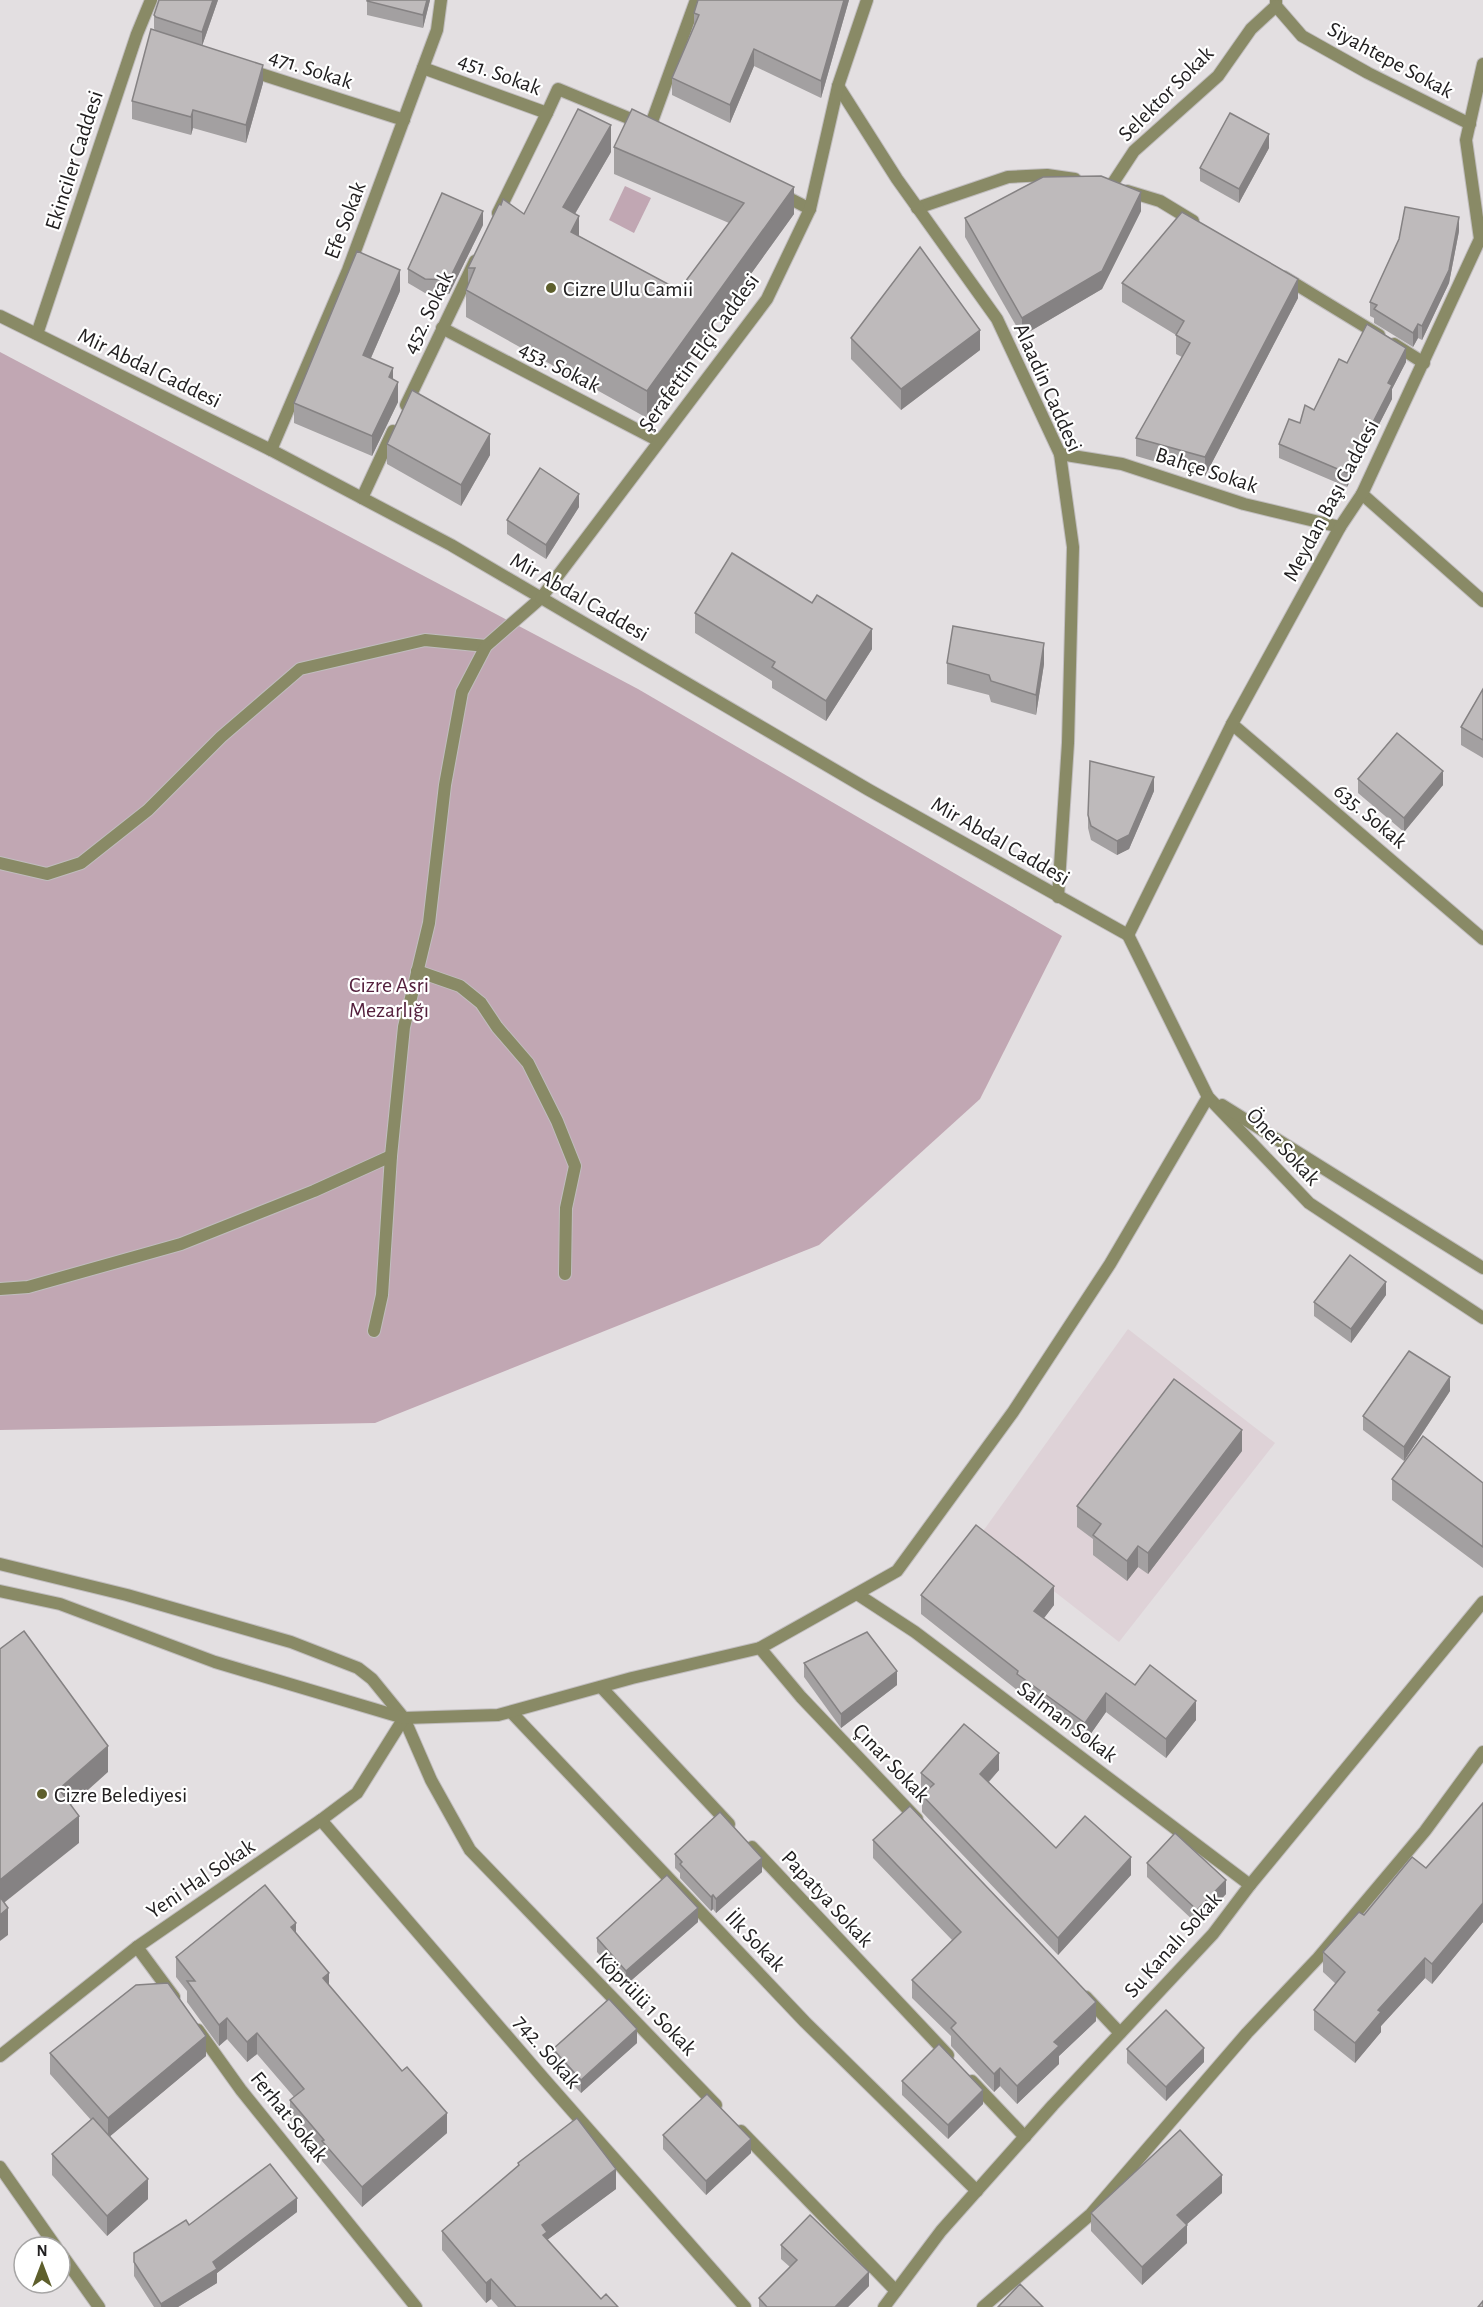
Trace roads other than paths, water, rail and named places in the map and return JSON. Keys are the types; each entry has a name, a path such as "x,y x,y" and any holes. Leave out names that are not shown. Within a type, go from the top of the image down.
{"street":[{"name":"Ekinciler Caddesi","path":"37,334 142,36 150,0"},
{"name":"Efe Sokak","path":"271,450 348,270 437,30 441,0"},
{"name":"451. Sokak","path":"423,68 547,113 558,89 655,130 696,0"},
{"name":"Şerafettin Elçi Caddesi","path":"486,646 541,598 767,299 810,209 838,86 867,0"},
{"name":"Siyahtepe Sokak","path":"1276,3 1302,36 1368,73 1470,124"},
{"name":"Selektor Sokak","path":"1102,184 1134,151 1218,76 1251,29 1276,3"},
{"name":"Meydan Başı Caddesi","path":"1128,935 1232,724 1340,527 1362,494 1482,240 1466,140 1483,64"},
{"name":"471. Sokak","path":"237,66 404,120"},
{"name":"Alaadin Caddesi","path":"838,86 897,179 997,319 1060,454 1073,547 1068,743 1058,897"},
{"path":"494,220 547,113"},
{"path":"917,208 1008,177 1047,175 1102,184 1160,201 1200,225"},
{"path":"767,187 810,209"},
{"name":"452. Sokak","path":"362,498 478,253"},
{"path":"1271,269 1424,363"},
{"name":"Mir Abdal Caddesi","path":"0,316 271,450 451,545 869,790 1128,935"},
{"name":"453. Sokak","path":"442,328 659,441"},
{"name":"Bahçe Sokak","path":"1060,454 1122,464 1244,504 1340,527"},
{"path":"1362,494 1483,600"},
{"path":"0,863 47,874 81,863 148,810 221,737 300,669 425,640 486,646 462,692 445,785 429,923 404,1027 391,1156 382,1295 374,1331"},
{"name":"635. Sokak","path":"1232,724 1483,939"},
{"name":"Öner Sokak","path":"1128,935 1208,1097 1309,1203 1483,1318"},
{"path":"417,971 460,987 481,1003 497,1027 528,1063 575,1166 566,1208 565,1274"},
{"path":"0,1592 60,1604 215,1662 404,1718 498,1715 760,1648 897,1571 1013,1412 1110,1264 1208,1097 1483,1268"},
{"path":"0,1289 28,1287 181,1244 314,1191 391,1156"},
{"name":"Köprülü 1 Sokak","path":"0,1564 127,1595 291,1642 358,1668 372,1679 404,1718 431,1780 470,1850 897,2291"},
{"name":"Salman Sokak","path":"857,1594 915,1632 1250,1885"},
{"name":"Su Kanalı Sokak","path":"884,2307 941,2231 1213,1934 1250,1885 1483,1602"},
{"name":"Çınar Sokak","path":"760,1648 801,1698 924,1827"},
{"name":"Papatya Sokak","path":"601,1687 1025,2137"},
{"name":"İlk Sokak","path":"511,1712 805,2022 977,2191"},
{"name":"Yeni Hal Sokak","path":"0,2056 137,1947 357,1793 404,1718"},
{"path":"983,2307 1091,2214 1247,2033 1318,1958 1425,1831 1483,1752"},
{"name":"742. Sokak","path":"321,1820 745,2307"},
{"path":"137,1947 179,2004"},
{"path":"1079,1990 1120,2033"},
{"name":"Ferhat Sokak","path":"193,2023 242,2090 416,2307"},
{"path":"0,2167 48,2235"},
{"path":"72,2269 99,2307"}],"place":[{"name":"Cizre Ulu Camii","path":"551,288"},
{"name":"Cizre Belediyesi","path":"42,1794"}],"park label":[{"name":"Cizre Asri Mezarlığı","path":"389,996"}]}
